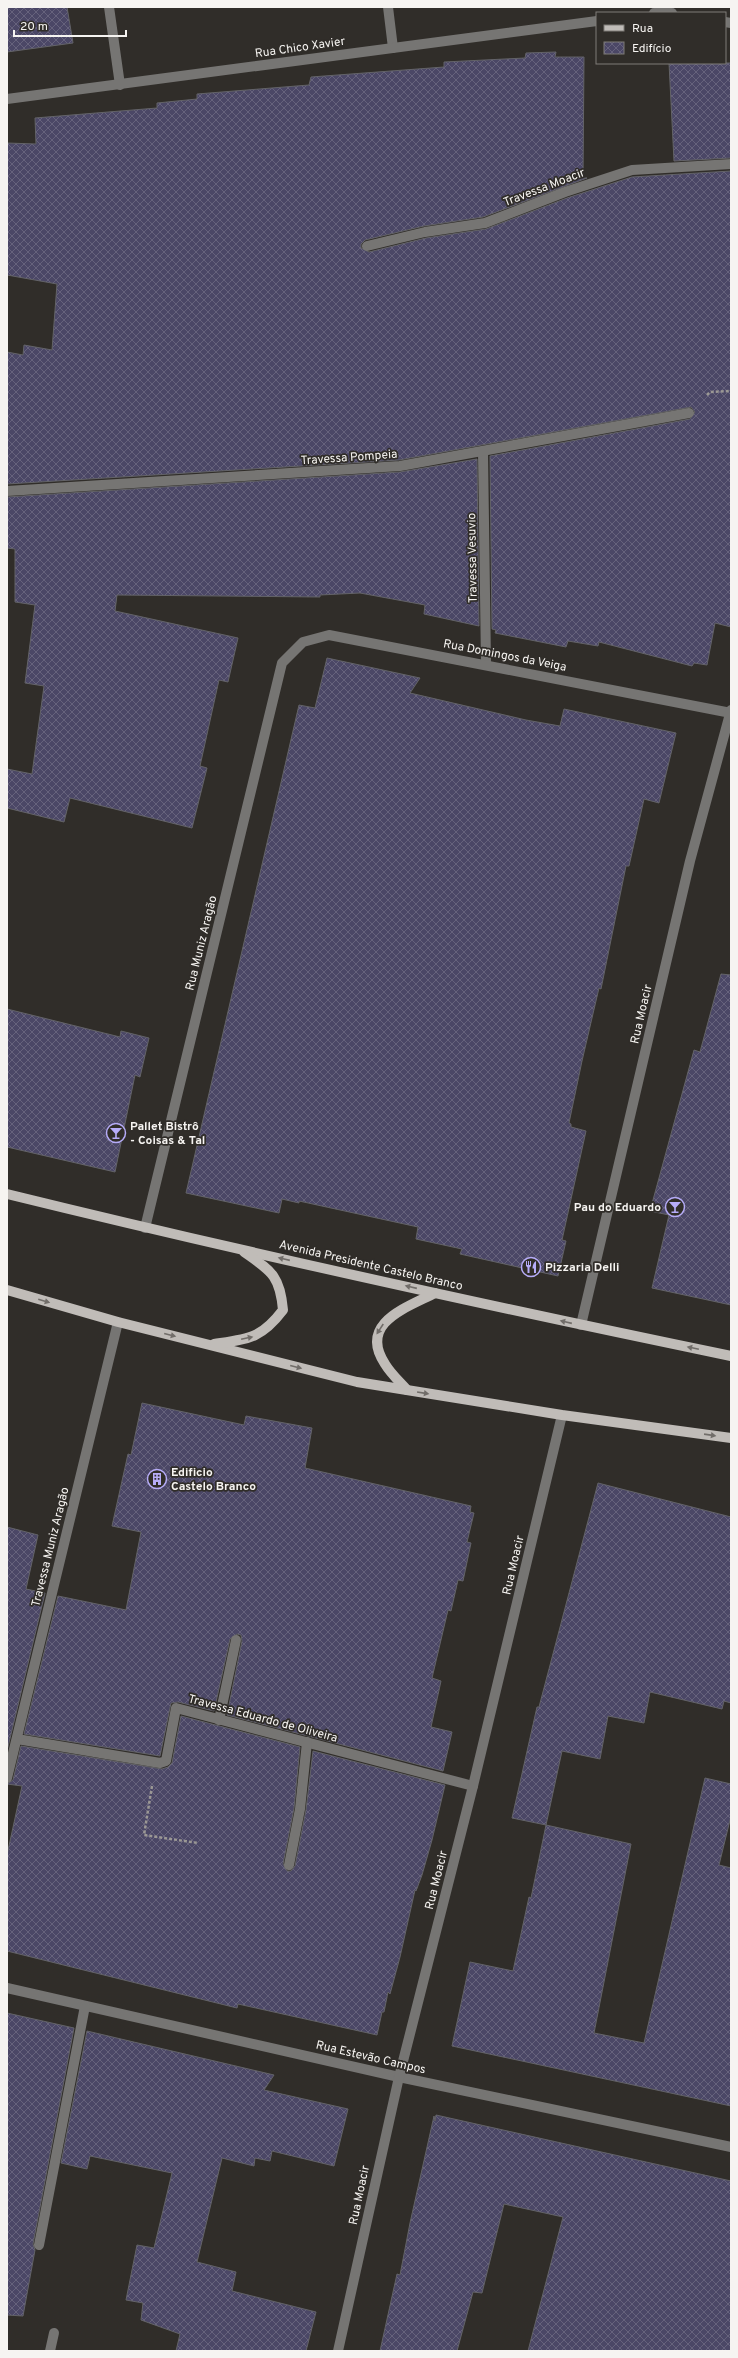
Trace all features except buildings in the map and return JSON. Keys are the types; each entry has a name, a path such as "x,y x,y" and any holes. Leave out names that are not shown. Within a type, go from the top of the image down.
{"main road":[{"name":"Avenida Presidente Castelo Branco","path":"7,1194 145,1228 435,1293 731,1356"},
{"path":"208,1345 251,1338 271,1326 283,1310 281,1290 271,1272 239,1249"},
{"path":"7,1290 118,1322 357,1382 562,1415 731,1438"},
{"path":"407,1390 385,1364 378,1350 376,1334 386,1320 435,1293"}],"street":[{"path":"109,7 120,85"},
{"path":"388,7 393,48"},
{"name":"Rua Chico Xavier","path":"7,99 596,21"},
{"name":"Travessa Moacir","path":"367,246 425,232 485,223 565,192 632,170 731,164"},
{"name":"Travessa Pompeia","path":"7,491 400,466 483,452 689,413"},
{"name":"Travessa Vesuvio","path":"483,452 486,664"},
{"name":"Rua Domingos da Veiga","path":"282,663 303,642 329,635 731,712"},
{"name":"Rua Muniz Aragão","path":"145,1228 282,663"},
{"name":"Rua Moacir","path":"582,1325 690,862 731,712"},
{"name":"Travessa Muniz Aragão","path":"7,1778 118,1322"},
{"name":"Rua Moacir","path":"338,2351 399,2077 473,1786 562,1415"},
{"path":"219,1720 236,1640"},
{"name":"Travessa Eduardo de Oliveira","path":"156,1762 166,1761 176,1708 473,1786"},
{"path":"17,1739 156,1762"},
{"path":"289,1865 300,1809 307,1742"},
{"name":"Rua Estevão Campos","path":"7,1988 399,2077 731,2147"},
{"path":"39,2245 85,2006"},
{"path":"50,2351 54,2333"}],"path":[{"path":"156,1762 144,1835 198,1843"}],"place":[{"name":"Pallet Bistrô - Coisas & Tal","path":"116,1133"},
{"name":"Pau do Eduardo","path":"675,1207"},
{"name":"Pizzaria Delli","path":"531,1267"},
{"name":"Edificio Castelo Branco","path":"157,1479"}]}
